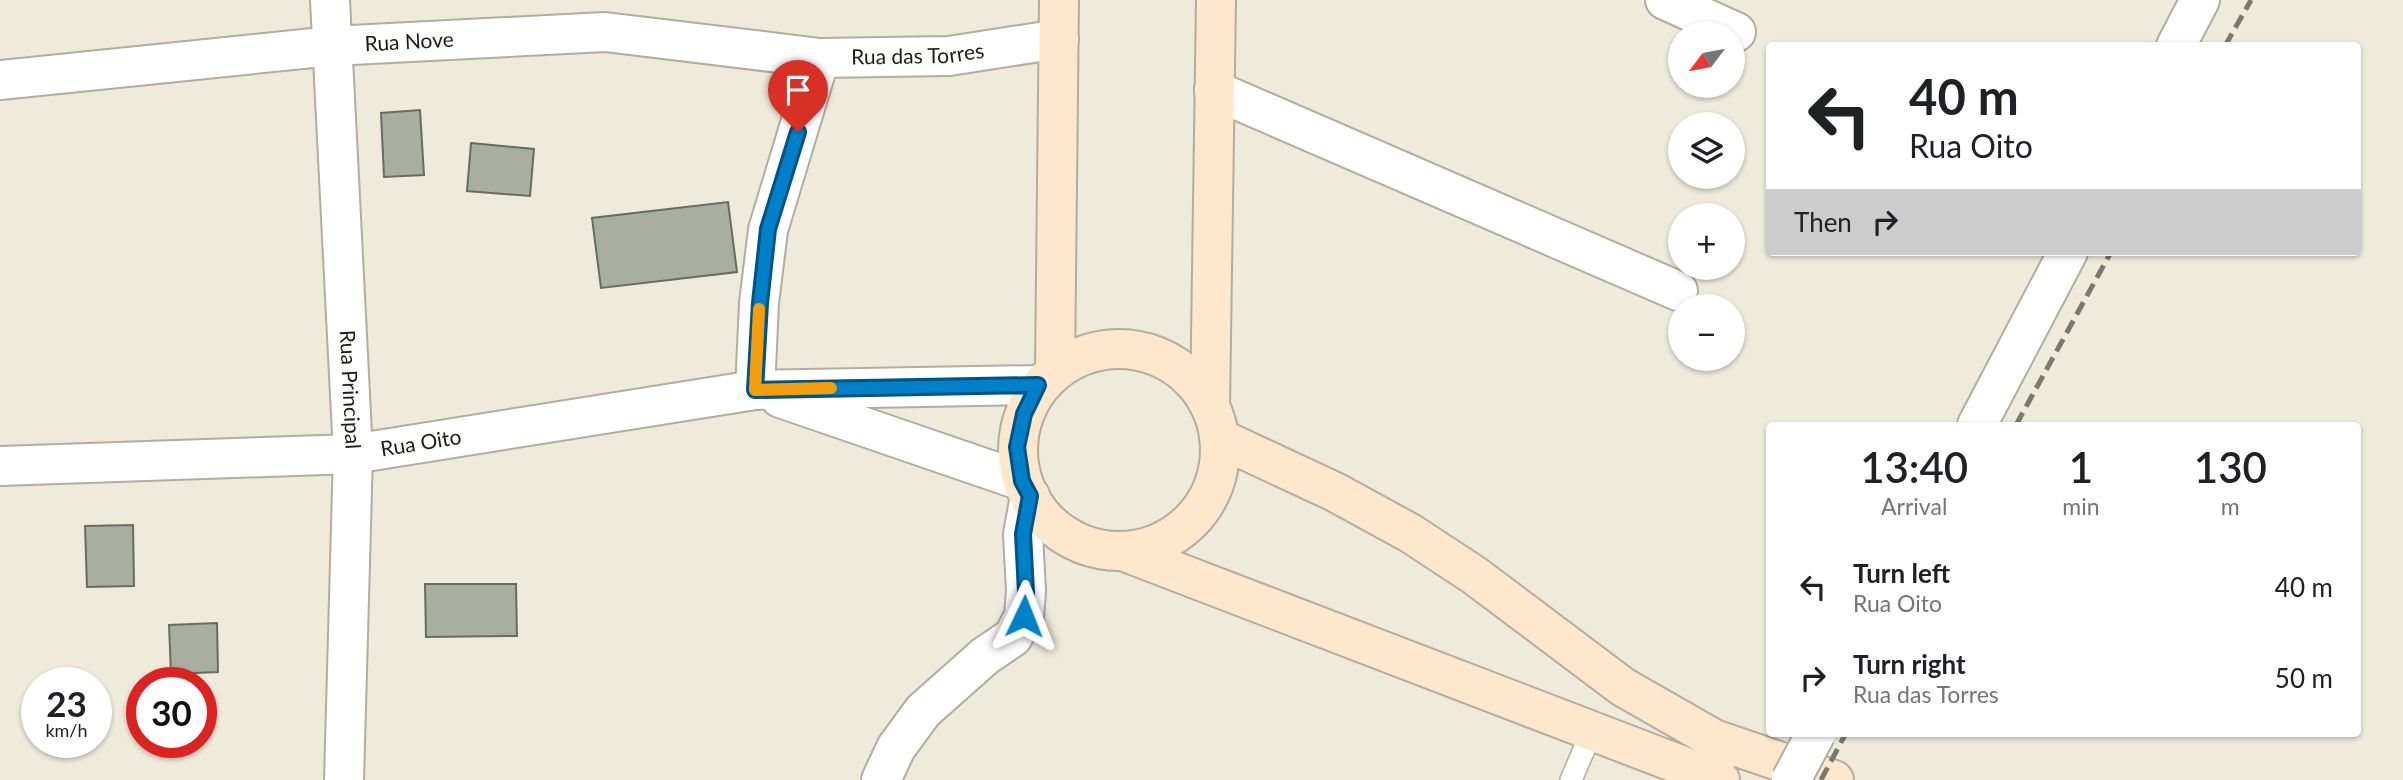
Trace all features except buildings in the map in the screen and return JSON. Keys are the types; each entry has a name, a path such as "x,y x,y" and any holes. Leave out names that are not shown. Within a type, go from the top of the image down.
{"street":[{"name":"Rua Principal","path":"330,0 353,454 344,780"},
{"path":"1046,378 1059,0"},
{"path":"1125,552 1158,545 1187,527 1207,502 1219,470 1215,422 1216,0"},
{"path":"1665,0 1712,21"},
{"path":"2178,42 2200,0"},
{"name":"Rua Nove","path":"0,80 332,46 605,32 820,58"},
{"name":"Rua das Torres","path":"755,390 768,229 820,58 949,55 1059,39"},
{"path":"1214,90 1678,291"},
{"path":"1979,422 2066,256"},
{"path":"1720,780 1125,552 1092,549 1062,535 1037,511 1026,489 1017,447 1024,414 1046,378 1080,356 1110,349 1139,351 1167,361 1191,379 1215,422 1410,534 1474,575 1623,687 1714,739 1833,780"},
{"name":"Rua Oito","path":"0,466 353,454 755,390 1046,378"},
{"name":"Rua Oito","path":"755,390 1026,489"},
{"path":"881,780 896,748 923,711 985,656 1013,637 1024,616 1026,592 1023,534 1026,489"},
{"path":"1791,780 1814,737"}],"lane":[{"path":"1571,780 1592,731"}],"railway":[{"path":"2227,42 2251,0"},
{"path":"2018,422 2109,256"},
{"path":"1821,780 1844,737"}],"slow traffic":[{"path":"759,309 755,390 831,388"}],"route":[{"path":"798,132 768,229 755,390 1038,385 1024,414 1017,447 1022,481 1030,496 1023,534 1026,592 1024,616"}]}
